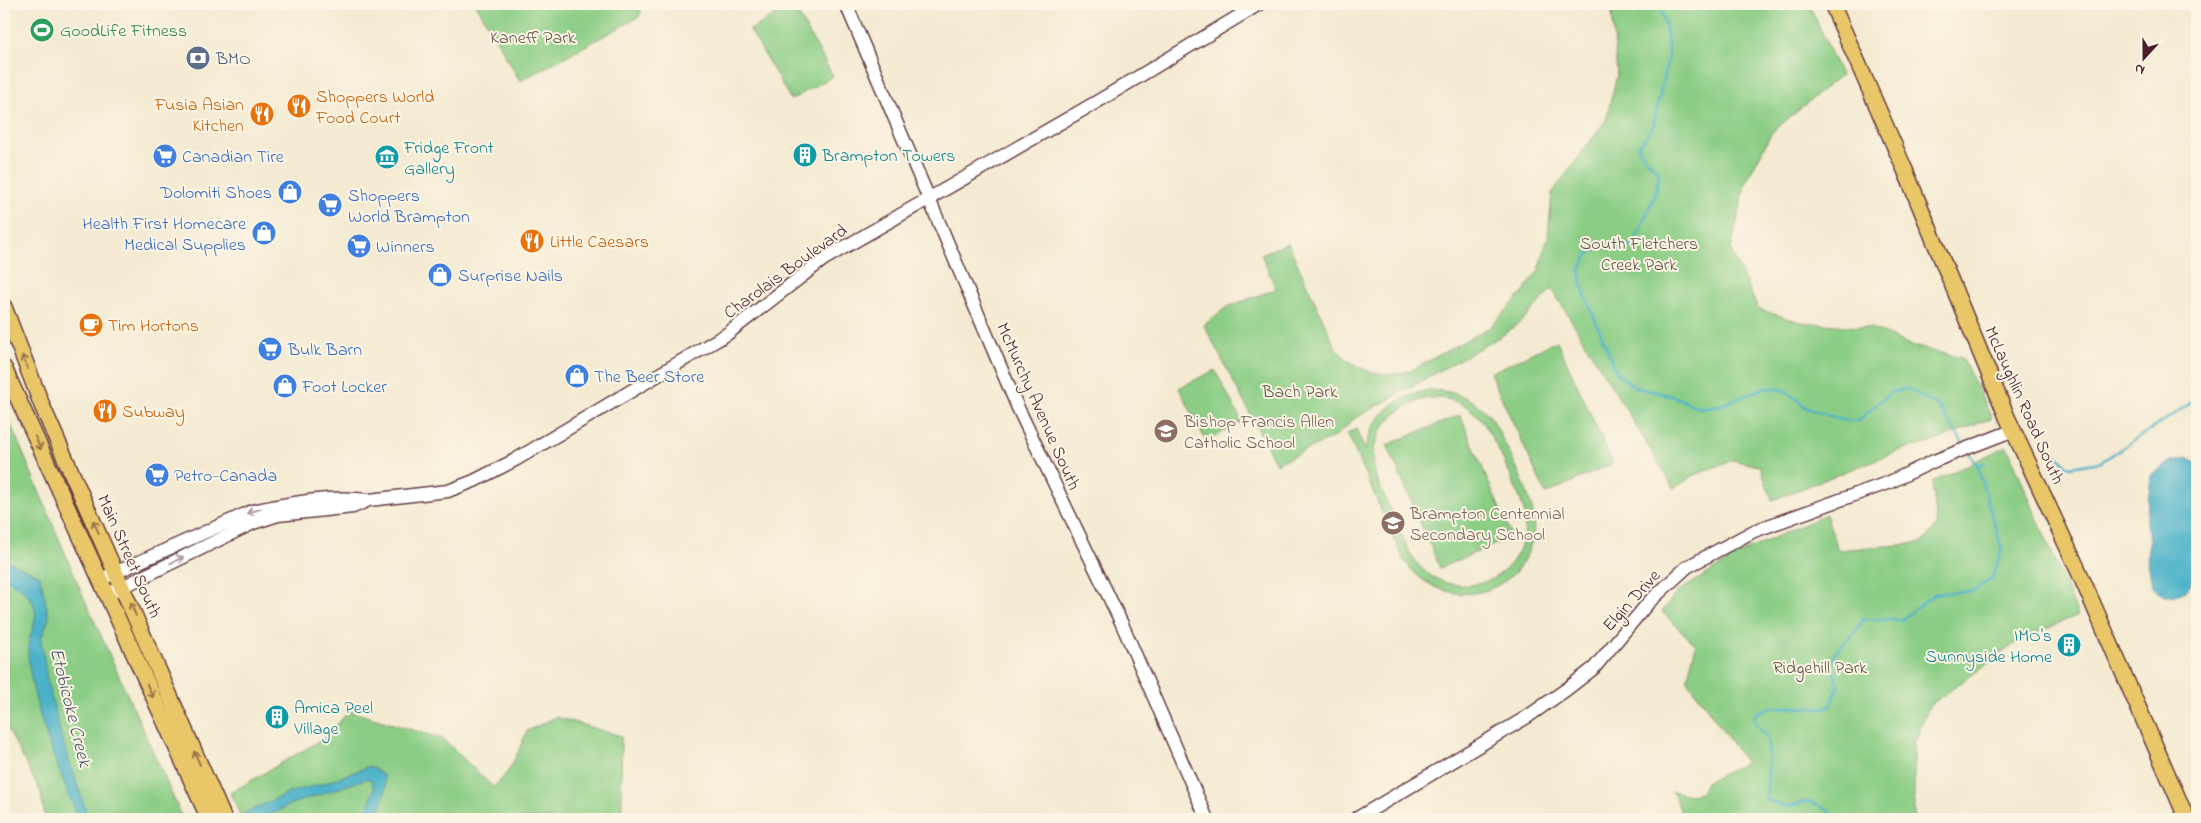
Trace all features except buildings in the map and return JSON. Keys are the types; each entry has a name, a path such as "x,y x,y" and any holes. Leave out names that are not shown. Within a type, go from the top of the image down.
{"main road":[{"name":"McLaughlin Road South","path":"1832,4 1905,170 2014,430 2079,572 2187,819"},
{"name":"Main Street South","path":"4,308 43,408 123,587 210,810"},
{"name":"Main Street South","path":"4,368 99,580 210,810 224,819"}],"street":[{"name":"McMurchy Avenue South","path":"846,4 1018,408 1122,624 1206,819"},
{"name":"Charolais Boulevard","path":"99,580 252,511 279,505 351,498 369,500 448,491 474,481 515,460 727,334 824,260 1259,4"},
{"name":"Elgin Drive","path":"1356,819 1527,717 1594,668 1648,602 1688,567 1754,531 1890,482 1948,456 2014,430"},
{"name":"Charolais Boulevard","path":"106,595 253,524 278,515 353,507 369,500"}],"green space":[{"name":"Kaneff Park","path":"476,4 643,4 639,17 520,81"},
{"name":"South Fletchers Creek Park","path":"1608,4 1809,4 1841,75 1772,132 1745,184 1731,250 1758,309 1800,322 1872,328 1912,346 1962,358 1992,418 1930,443 1901,450 1772,500 1760,466 1732,460 1695,475 1674,488 1552,289 1523,320 1503,335 1354,419 1336,436 1276,464 1204,325 1227,307 1276,289 1261,254 1288,243 1336,348 1347,360 1368,371 1387,375 1410,371 1490,327 1522,294 1539,270 1548,237 1552,193 1606,120 1617,75 1612,13"},
{"path":"793,5 833,76 791,100 750,30"},
{"path":"1557,341 1613,463 1546,494 1490,373"},
{"path":"1215,370 1242,422 1206,441 1179,388"},
{"path":"1430,390 1457,394 1473,402 1487,413 1493,420 1512,458 1530,502 1534,526 1529,551 1517,570 1501,584 1482,592 1461,593 1440,589 1420,577 1403,559 1347,433 1356,429 1365,450 1373,427 1387,409 1396,402","holes":["1428,398 1459,403 1471,410 1482,421 1505,463 1523,507 1525,516 1524,537 1516,556 1497,576 1485,582 1458,585 1432,577 1421,568 1408,550 1375,473 1373,459 1375,447 1385,425 1404,408"]},
{"path":"4,408 81,591 183,819 45,819 41,793 4,722"},
{"path":"1460,415 1512,537 1440,568 1387,445"},
{"name":"Ridgehill Park","path":"2007,446 2078,615 2020,640 1929,706 1914,744 1914,819 1684,819 1672,791 1689,795 1701,793 1706,782 1746,763 1687,680 1696,645 1662,612 1677,592 1747,550 1826,514 1838,550 1922,543 1937,525 1932,482"},
{"path":"349,711 443,739 493,787 505,776 527,731 556,717 621,736 622,819 242,819 230,793 326,737"}],"water":[{"path":"2189,458 2197,462 2198,528 2193,578 2189,587 2184,592 2164,596 2152,586 2147,555 2150,538 2146,524 2151,475 2171,461"},
{"path":"4,559 40,576 49,618 41,639 47,680 63,743 89,819 79,819 47,736 34,692 28,651 36,614 35,609 27,594 4,578"},
{"path":"370,766 384,776 385,782 384,798 376,819 364,819 374,789 371,779 366,779 291,804 262,819 233,819 288,793 325,783"}],"waterway":[{"path":"1600,248 1632,247 1656,192 1659,172 1646,159 1638,147 1653,127 1668,57 1667,33 1660,4"},
{"path":"1599,248 1588,254 1580,269 1583,290 1617,373 1634,387 1672,396 1700,408 1721,405 1764,388 1785,390 1807,408 1842,420 1858,421 1891,392 1909,389 1938,406 1965,446"},
{"path":"2047,448 2070,467 2101,462 2197,399"},
{"path":"1833,819 1831,812 1809,801 1786,807 1766,799 1769,754 1767,738 1754,721 1756,713 1770,707 1824,708 1832,704 1838,686 1832,667 1835,652 1855,632 1863,619 1901,620 1934,594 1973,591 1992,578 2002,550 1977,465 1969,453"},
{"path":"1977,465 1985,463"}],"place":[{"name":"GoodLife Fitness","path":"42,30"},
{"name":"BMO","path":"198,58"},
{"name":"Shoppers World Food Court","path":"299,106"},
{"name":"Fusia Asian Kitchen","path":"262,114"},
{"name":"Brampton Towers","path":"805,155"},
{"name":"Canadian Tire","path":"165,156"},
{"name":"Fridge Front Gallery","path":"387,157"},
{"name":"Dolomiti Shoes","path":"290,192"},
{"name":"Shoppers World Brampton","path":"330,205"},
{"name":"Health First Homecare Medical Supplies","path":"264,233"},
{"name":"Little Caesars","path":"532,241"},
{"name":"Winners","path":"359,246"},
{"name":"Surprise Nails","path":"440,275"},
{"name":"Tim Hortons","path":"91,325"},
{"name":"Bulk Barn","path":"270,349"},
{"name":"The Beer Store","path":"577,376"},
{"name":"Foot Locker","path":"285,386"},
{"name":"Subway","path":"105,411"},
{"name":"Bishop Francis Allen Catholic School","path":"1166,431"},
{"name":"Petro-Canada","path":"157,475"},
{"name":"Brampton Centennial Secondary School","path":"1393,523"},
{"name":"IMO's Sunnyside Home","path":"2069,645"},
{"name":"Amica Peel Village","path":"277,717"}],"park label":[{"name":"Bach Park","path":"1300,391"}],"water label":[{"name":"Etobicoke Creek","path":"72,707"}]}
